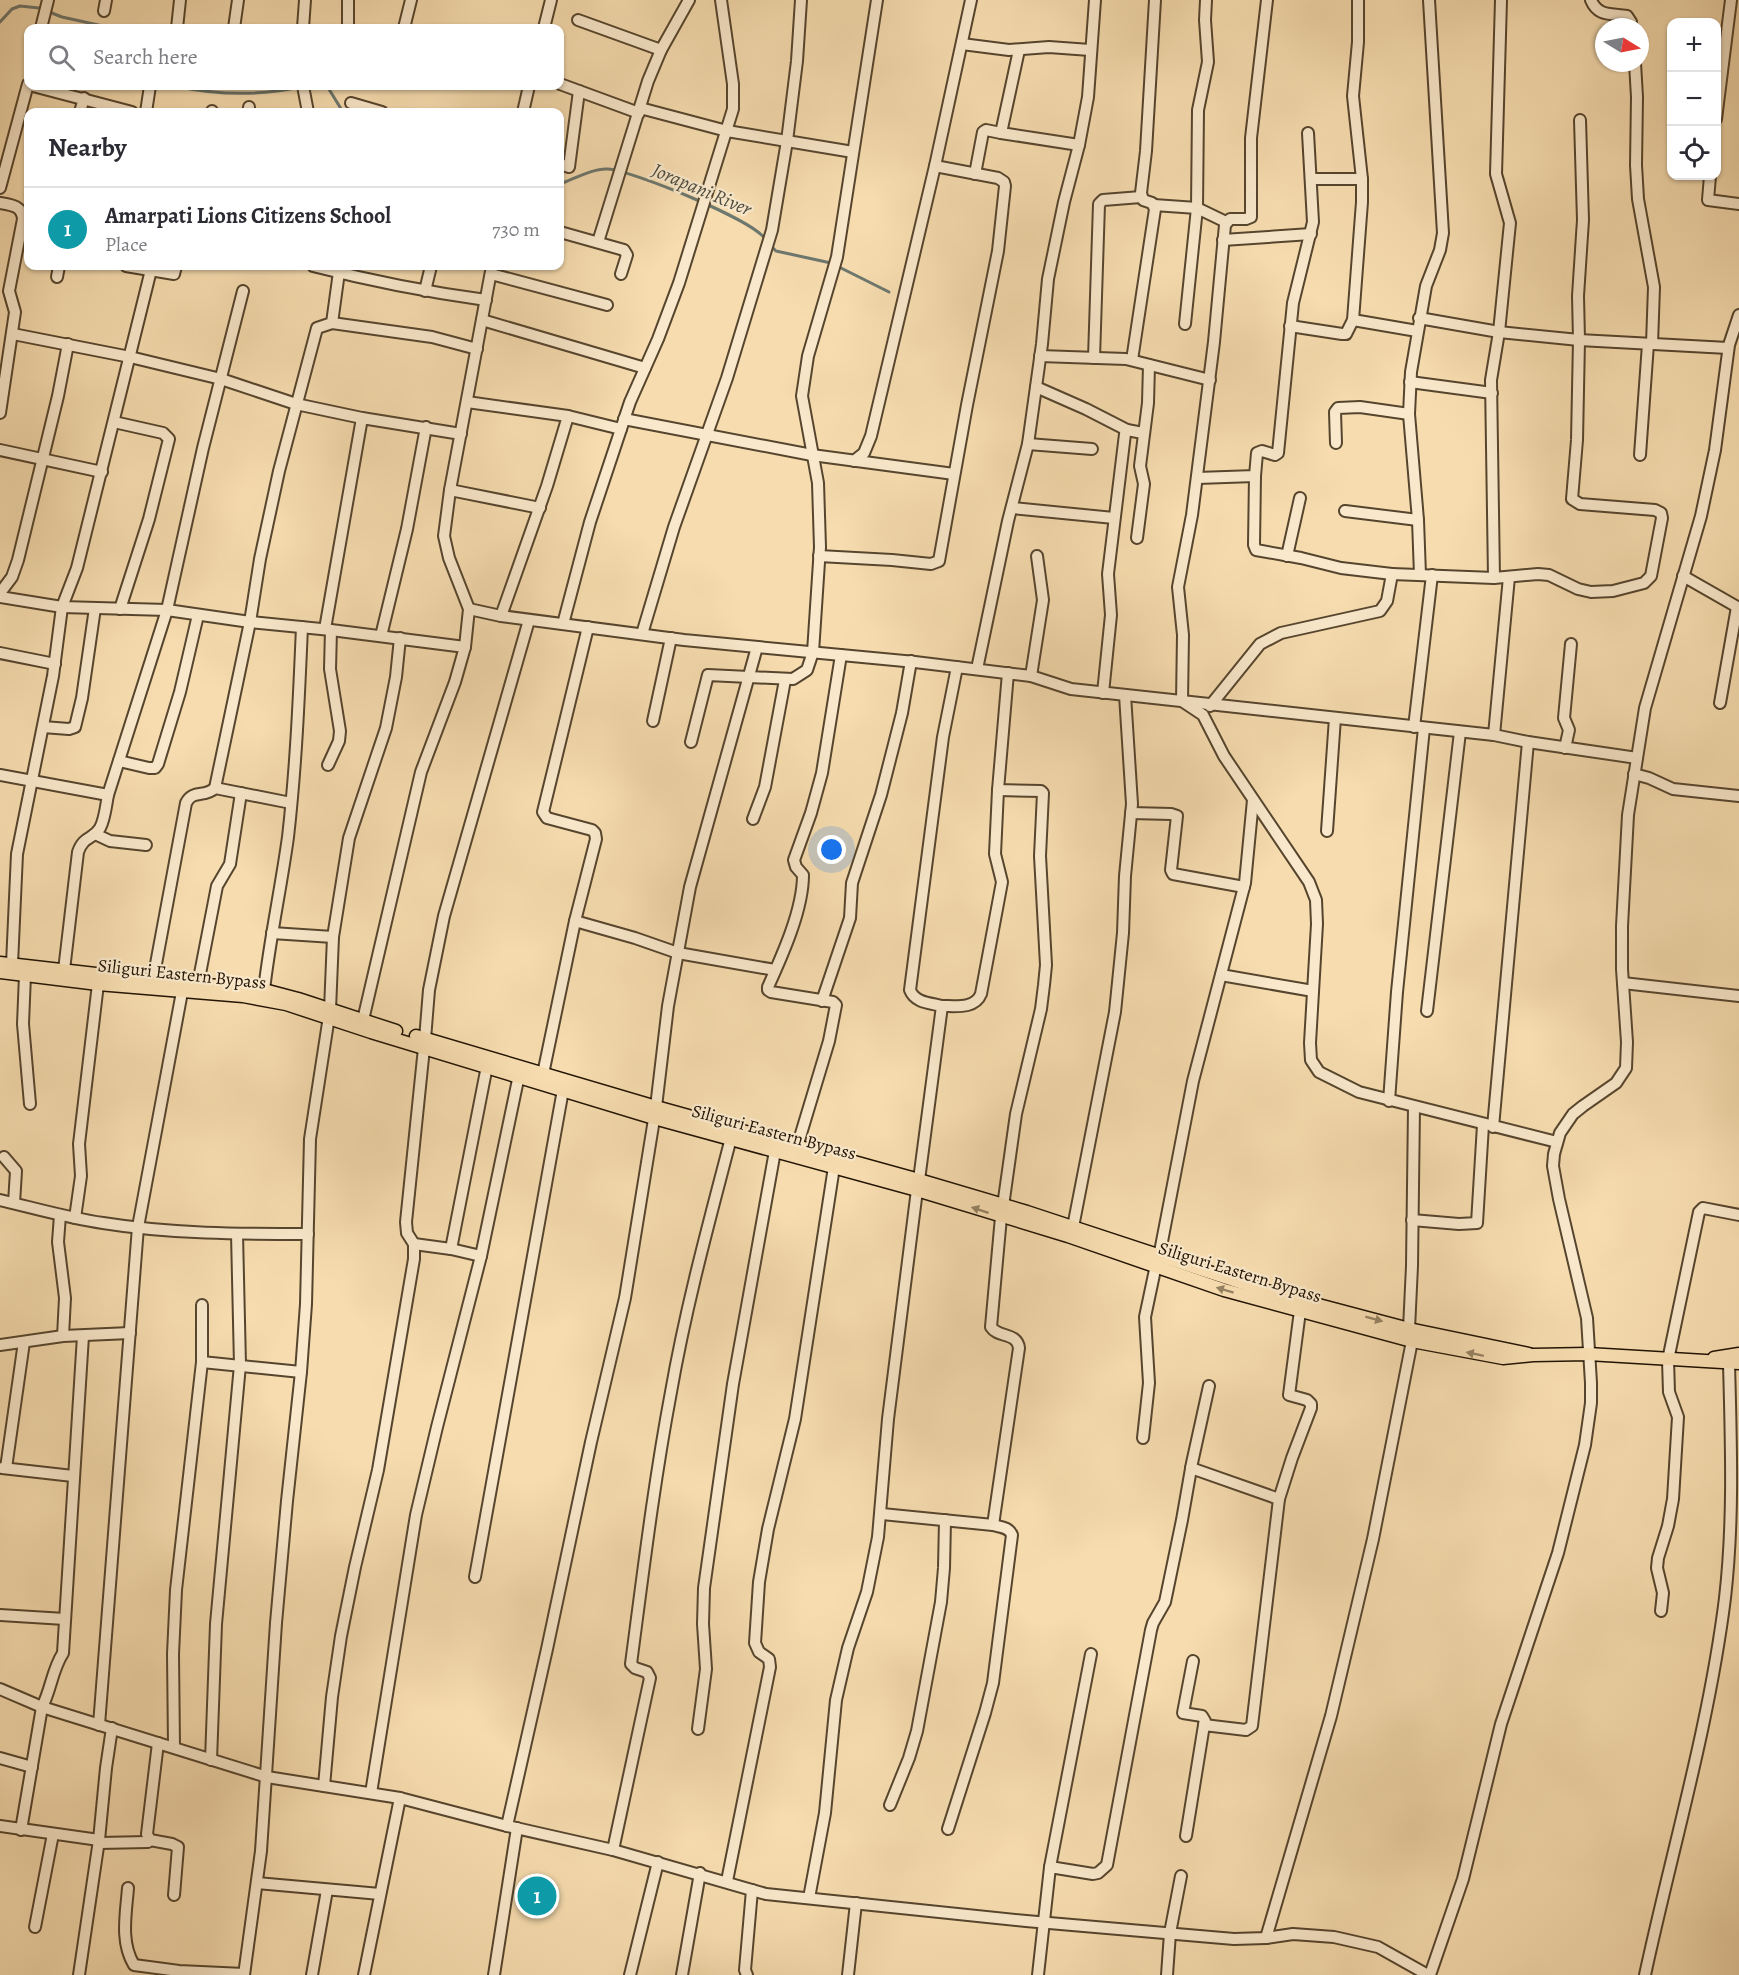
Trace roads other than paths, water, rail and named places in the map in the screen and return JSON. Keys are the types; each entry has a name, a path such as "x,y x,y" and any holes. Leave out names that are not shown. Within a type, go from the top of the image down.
{"main road":[{"name":"Siliguri Eastern Bypass","path":"6,963 264,990 329,1014 425,1043 543,1074 731,1138 834,1167 918,1185"},
{"name":"Siliguri Eastern Bypass","path":"0,972 182,993 264,999 363,1020 486,1066 562,1090 797,1147 1002,1211 1068,1236 1273,1293 1410,1335"},
{"name":"Siliguri Eastern Bypass","path":"1002,1211 1073,1227 1224,1290 1300,1311 1410,1335 1533,1355 1588,1354 1734,1363"},
{"name":"Siliguri Eastern Bypass","path":"1699,1361 1739,1354"}],"street":[{"path":"42,24 48,0"},
{"path":"177,24 180,0"},
{"path":"235,24 238,0"},
{"path":"303,24 305,0"},
{"path":"348,0 348,24"},
{"path":"405,24 411,0"},
{"path":"545,24 551,0"},
{"path":"598,242 639,110 661,50 689,0"},
{"path":"563,624 590,522 623,424 679,283 727,131 734,99 721,0"},
{"path":"642,634 674,527 727,378 772,230 787,141 797,61 801,0"},
{"path":"691,742 708,675 793,679 807,670 813,652 819,556 818,483 802,396 808,356 836,259 877,0"},
{"path":"854,461 864,453 871,436 935,166 971,0"},
{"path":"977,669 1028,444 1048,279 1088,98 1095,0"},
{"path":"1141,197 1155,0"},
{"path":"1185,324 1197,208 1198,110 1208,62 1206,0"},
{"path":"1094,358 1099,204 1103,200 1141,197 1154,205 1197,208 1226,222 1251,217 1251,138 1267,0"},
{"path":"1350,327 1362,179 1353,96 1358,42 1358,0"},
{"path":"1420,575 1409,414 1410,382 1426,286 1440,250 1443,233 1429,0"},
{"path":"1494,578 1493,358 1499,332 1510,223 1496,174 1501,0"},
{"path":"1591,0 1595,9 1601,12 1628,18"},
{"path":"1721,79 1731,0"},
{"path":"578,20 661,50"},
{"path":"962,44 1019,50 1041,47 1090,50"},
{"path":"1001,133 1019,50"},
{"path":"1636,72 1638,199 1654,287 1640,455"},
{"path":"564,85 639,110 727,131 853,152"},
{"path":"0,188 26,90"},
{"path":"50,90 118,108"},
{"path":"147,108 149,90"},
{"path":"304,90 307,108"},
{"path":"525,108 528,90"},
{"path":"564,166 569,167 579,91"},
{"path":"82,108 84,98"},
{"path":"351,103 368,108"},
{"path":"1308,133 1313,208 1311,234 1297,283 1289,331 1278,453 1275,455 1262,451 1257,453 1255,548 1259,551 1341,568 1392,574 1494,578 1538,574 1549,576 1578,589 1604,592 1644,583 1651,576 1662,518 1661,513 1655,510 1580,504 1572,499 1577,440 1578,296 1583,220 1580,120"},
{"path":"975,174 983,132 986,130 1079,145"},
{"path":"819,556 936,564 940,557 998,251 1005,186 1002,180 935,166"},
{"path":"1311,179 1362,179"},
{"path":"1710,180 1708,200 1739,204"},
{"path":"0,203 19,208 23,219 9,291 15,312 0,413"},
{"path":"1132,360 1154,205"},
{"path":"1182,701 1184,647 1178,586 1192,516 1210,380 1226,222"},
{"path":"564,233 626,252 621,274"},
{"path":"1223,240 1311,234"},
{"path":"57,277 58,270"},
{"path":"6,963 17,854 55,664 62,607 77,568 151,270 174,274 175,270"},
{"path":"333,270 425,291 486,300"},
{"path":"425,291 430,270"},
{"path":"363,1020 421,772 452,691 465,647 469,609 449,558 444,536 450,490 492,270 607,305"},
{"path":"332,323 339,272"},
{"path":"64,970 78,852 81,844 99,830 102,823 108,795 167,610 203,448 243,291"},
{"path":"0,1691 42,1707 267,1777 399,1798 613,1850 766,1893 1234,1939 1293,1934 1334,1937 1378,1947 1429,1975 1462,1879 1502,1724 1558,1553 1585,1444 1591,1383 1587,1318 1553,1166 1560,1133 1582,1106 1610,1088 1624,1072 1627,1063 1622,926 1628,815 1634,774 1645,708 1701,516 1739,315"},
{"path":"1419,318 1499,332 1579,340 1650,344 1733,343"},
{"path":"482,320 645,368"},
{"path":"215,789 250,622 260,559 296,404 317,328 332,323 432,337 477,349"},
{"path":"1289,331 1337,334 1350,327 1417,331"},
{"path":"13,334 130,357 221,379 296,404 362,418 461,434"},
{"path":"68,344 15,570 0,595 62,607 167,610 465,647"},
{"path":"1040,356 1132,360 1210,380"},
{"path":"1137,537 1144,484 1140,466 1149,392 1149,365"},
{"path":"1410,382 1492,393"},
{"path":"1036,387 1127,430 1143,433"},
{"path":"467,402 706,435 812,455 954,474"},
{"path":"1336,443 1335,412 1338,408 1360,407 1409,414"},
{"path":"501,616 518,562 540,508 568,416"},
{"path":"328,765 335,751 340,731 330,669 328,630 362,418"},
{"path":"114,422 163,434 169,439 149,519 120,609"},
{"path":"381,636 407,529 426,427"},
{"path":"1103,693 1111,615 1108,574 1127,430"},
{"path":"1028,444 1092,449"},
{"path":"0,450 102,472"},
{"path":"1197,478 1255,476"},
{"path":"450,490 540,508"},
{"path":"1287,556 1300,498"},
{"path":"1012,508 1114,518"},
{"path":"1345,511 1418,520"},
{"path":"1031,676 1043,600 1037,556"},
{"path":"1210,706 1260,644 1270,637 1380,611 1387,601 1392,574"},
{"path":"1389,1101 1432,575"},
{"path":"1683,576 1738,607 1720,702"},
{"path":"1494,735 1509,577"},
{"path":"43,727 69,729 75,727 82,698 95,608"},
{"path":"469,609 501,616 671,638 977,669 1031,676 1071,690 1494,735 1637,758"},
{"path":"119,761 149,768 155,768 158,764 180,692 198,615"},
{"path":"324,1786 332,1697 342,1636 355,1567 378,1470 414,1259 414,1244 407,1233 406,1222 429,990 444,916 529,620"},
{"path":"264,990 298,738 302,627"},
{"path":"543,1074 574,921 596,836 592,830 547,818 543,812 588,627"},
{"path":"128,1888 125,1937 127,1950 134,1965 179,1973 244,1975 257,1883 267,1777 277,1612 302,1372 310,1138 329,1014 333,937 349,838 386,728 396,677 400,638"},
{"path":"653,721 671,638"},
{"path":"1565,748 1569,730 1564,718 1572,644"},
{"path":"494,1975 512,1827 591,1442 625,1298 655,1113 668,1006 690,887 757,647"},
{"path":"0,653 55,664"},
{"path":"797,1147 829,1041 836,1005 833,1002 769,992 768,987 793,923 801,891 803,875 796,867 794,860 822,773 841,655"},
{"path":"822,1001 850,918 852,883 881,795 902,713 911,661"},
{"path":"957,667 943,737 910,990 917,1000 942,1006 970,1005 975,1003 981,994 1002,882 995,854 1008,673"},
{"path":"753,819 765,787 785,680"},
{"path":"1073,1227 1115,1012 1123,933 1131,813 1125,695"},
{"path":"1182,701 1203,715 1224,756 1309,882 1316,900 1317,924 1310,1043 1311,1060 1319,1072 1359,1092 1389,1101 1557,1142"},
{"path":"1327,831 1335,718"},
{"path":"1427,1011 1460,732"},
{"path":"1412,1220 1459,1224 1477,1223 1528,742"},
{"path":"1634,774 1673,789 1739,796"},
{"path":"0,775 108,795"},
{"path":"153,980 186,803 193,794 207,793 215,789 291,803"},
{"path":"993,1525 1019,1343 1014,1338 995,1332 991,1327 1002,1211 1016,1114 1041,1009 1046,965 1040,856 1044,795 1041,791 998,790"},
{"path":"198,984 217,886 230,864 241,794"},
{"path":"1143,1438 1149,1383 1145,1317 1193,1081 1244,887 1253,800"},
{"path":"1131,813 1177,816 1171,870 1173,874 1244,887"},
{"path":"95,834 110,841 146,845"},
{"path":"574,921 678,953 775,970"},
{"path":"272,933 333,937"},
{"path":"25,975 23,1024 30,1104"},
{"path":"1221,975 1313,991"},
{"path":"1623,983 1739,996"},
{"path":"75,1218 81,1176 79,1144 98,984"},
{"path":"99,1725 138,1227 182,993"},
{"path":"809,1898 825,1813 836,1700 848,1648 869,1582 882,1514 888,1419 942,1006"},
{"path":"451,1249 486,1066"},
{"path":"371,1793 416,1515 481,1256 519,1075"},
{"path":"475,1577 562,1090"},
{"path":"1266,1938 1331,1716 1375,1529 1410,1335 1414,1107"},
{"path":"613,1850 650,1678 647,1672 631,1664 671,1391 700,1256 731,1138"},
{"path":"698,1729 706,1670 703,1624 704,1588 733,1384 775,1151"},
{"path":"4,1157 16,1171 14,1203"},
{"path":"727,1881 770,1667 769,1659 759,1652 755,1643 760,1574 768,1529 794,1427 834,1167"},
{"path":"0,1200 75,1218 138,1227 237,1234 308,1234"},
{"path":"1661,1611 1663,1593 1657,1568 1673,1499 1678,1417 1669,1392 1668,1360 1699,1212 1703,1208 1739,1215"},
{"path":"60,1215 58,1242 66,1298 63,1336"},
{"path":"211,1760 216,1624 240,1365 237,1234"},
{"path":"414,1244 481,1256"},
{"path":"174,1747 173,1654 176,1590 202,1362 202,1305"},
{"path":"1204,1725 1246,1730 1251,1728 1279,1499 1311,1408 1307,1400 1289,1395 1300,1311"},
{"path":"0,1345 63,1336 130,1333"},
{"path":"21,1830 42,1707 47,1698 57,1663 63,1653 83,1336"},
{"path":"24,1342 3,1468 73,1476"},
{"path":"202,1362 302,1372"},
{"path":"1645,1975 1701,1731 1725,1599 1732,1491 1734,1363"},
{"path":"1050,1867 1093,1874 1098,1873 1107,1865 1151,1630 1165,1602 1209,1386"},
{"path":"1191,1468 1279,1499"},
{"path":"882,1514 993,1525 1006,1528 1012,1535 999,1646 985,1713 948,1828"},
{"path":"890,1805 909,1758 916,1731 941,1602 945,1520"},
{"path":"0,1615 65,1619"},
{"path":"1038,1975 1050,1867 1091,1654"},
{"path":"1186,1836 1205,1720 1202,1716 1183,1713 1193,1661"},
{"path":"79,1975 99,1840 112,1728"},
{"path":"158,1743 147,1834 150,1840 178,1847 174,1895"},
{"path":"0,1758 32,1767"},
{"path":"364,1975 399,1798"},
{"path":"0,1826 99,1840 99,1843 148,1842"},
{"path":"35,1927 53,1834"},
{"path":"630,1975 658,1862"},
{"path":"682,1975 700,1873"},
{"path":"1167,1975 1170,1933 1181,1876"},
{"path":"257,1883 380,1894"},
{"path":"312,1975 327,1890"},
{"path":"747,1975 745,1970 752,1890"},
{"path":"848,1975 856,1903"}],"waterway":[{"name":"Jorapani River","path":"0,22 12,9 20,6 39,8 62,17 94,24"},
{"name":"Jorapani River","path":"200,90 237,93 285,90"},
{"name":"Jorapani River","path":"329,90 341,108"},
{"name":"Jorapani River","path":"564,182 596,170 608,169 621,172 666,187 717,209 757,231 766,240"},
{"name":"Jorapani River","path":"770,245 776,251 831,263"},
{"name":"Jorapani River","path":"837,266 889,292"}],"place":[{"name":"Amarpati Lions Citizens School","path":"537,1896"}]}
